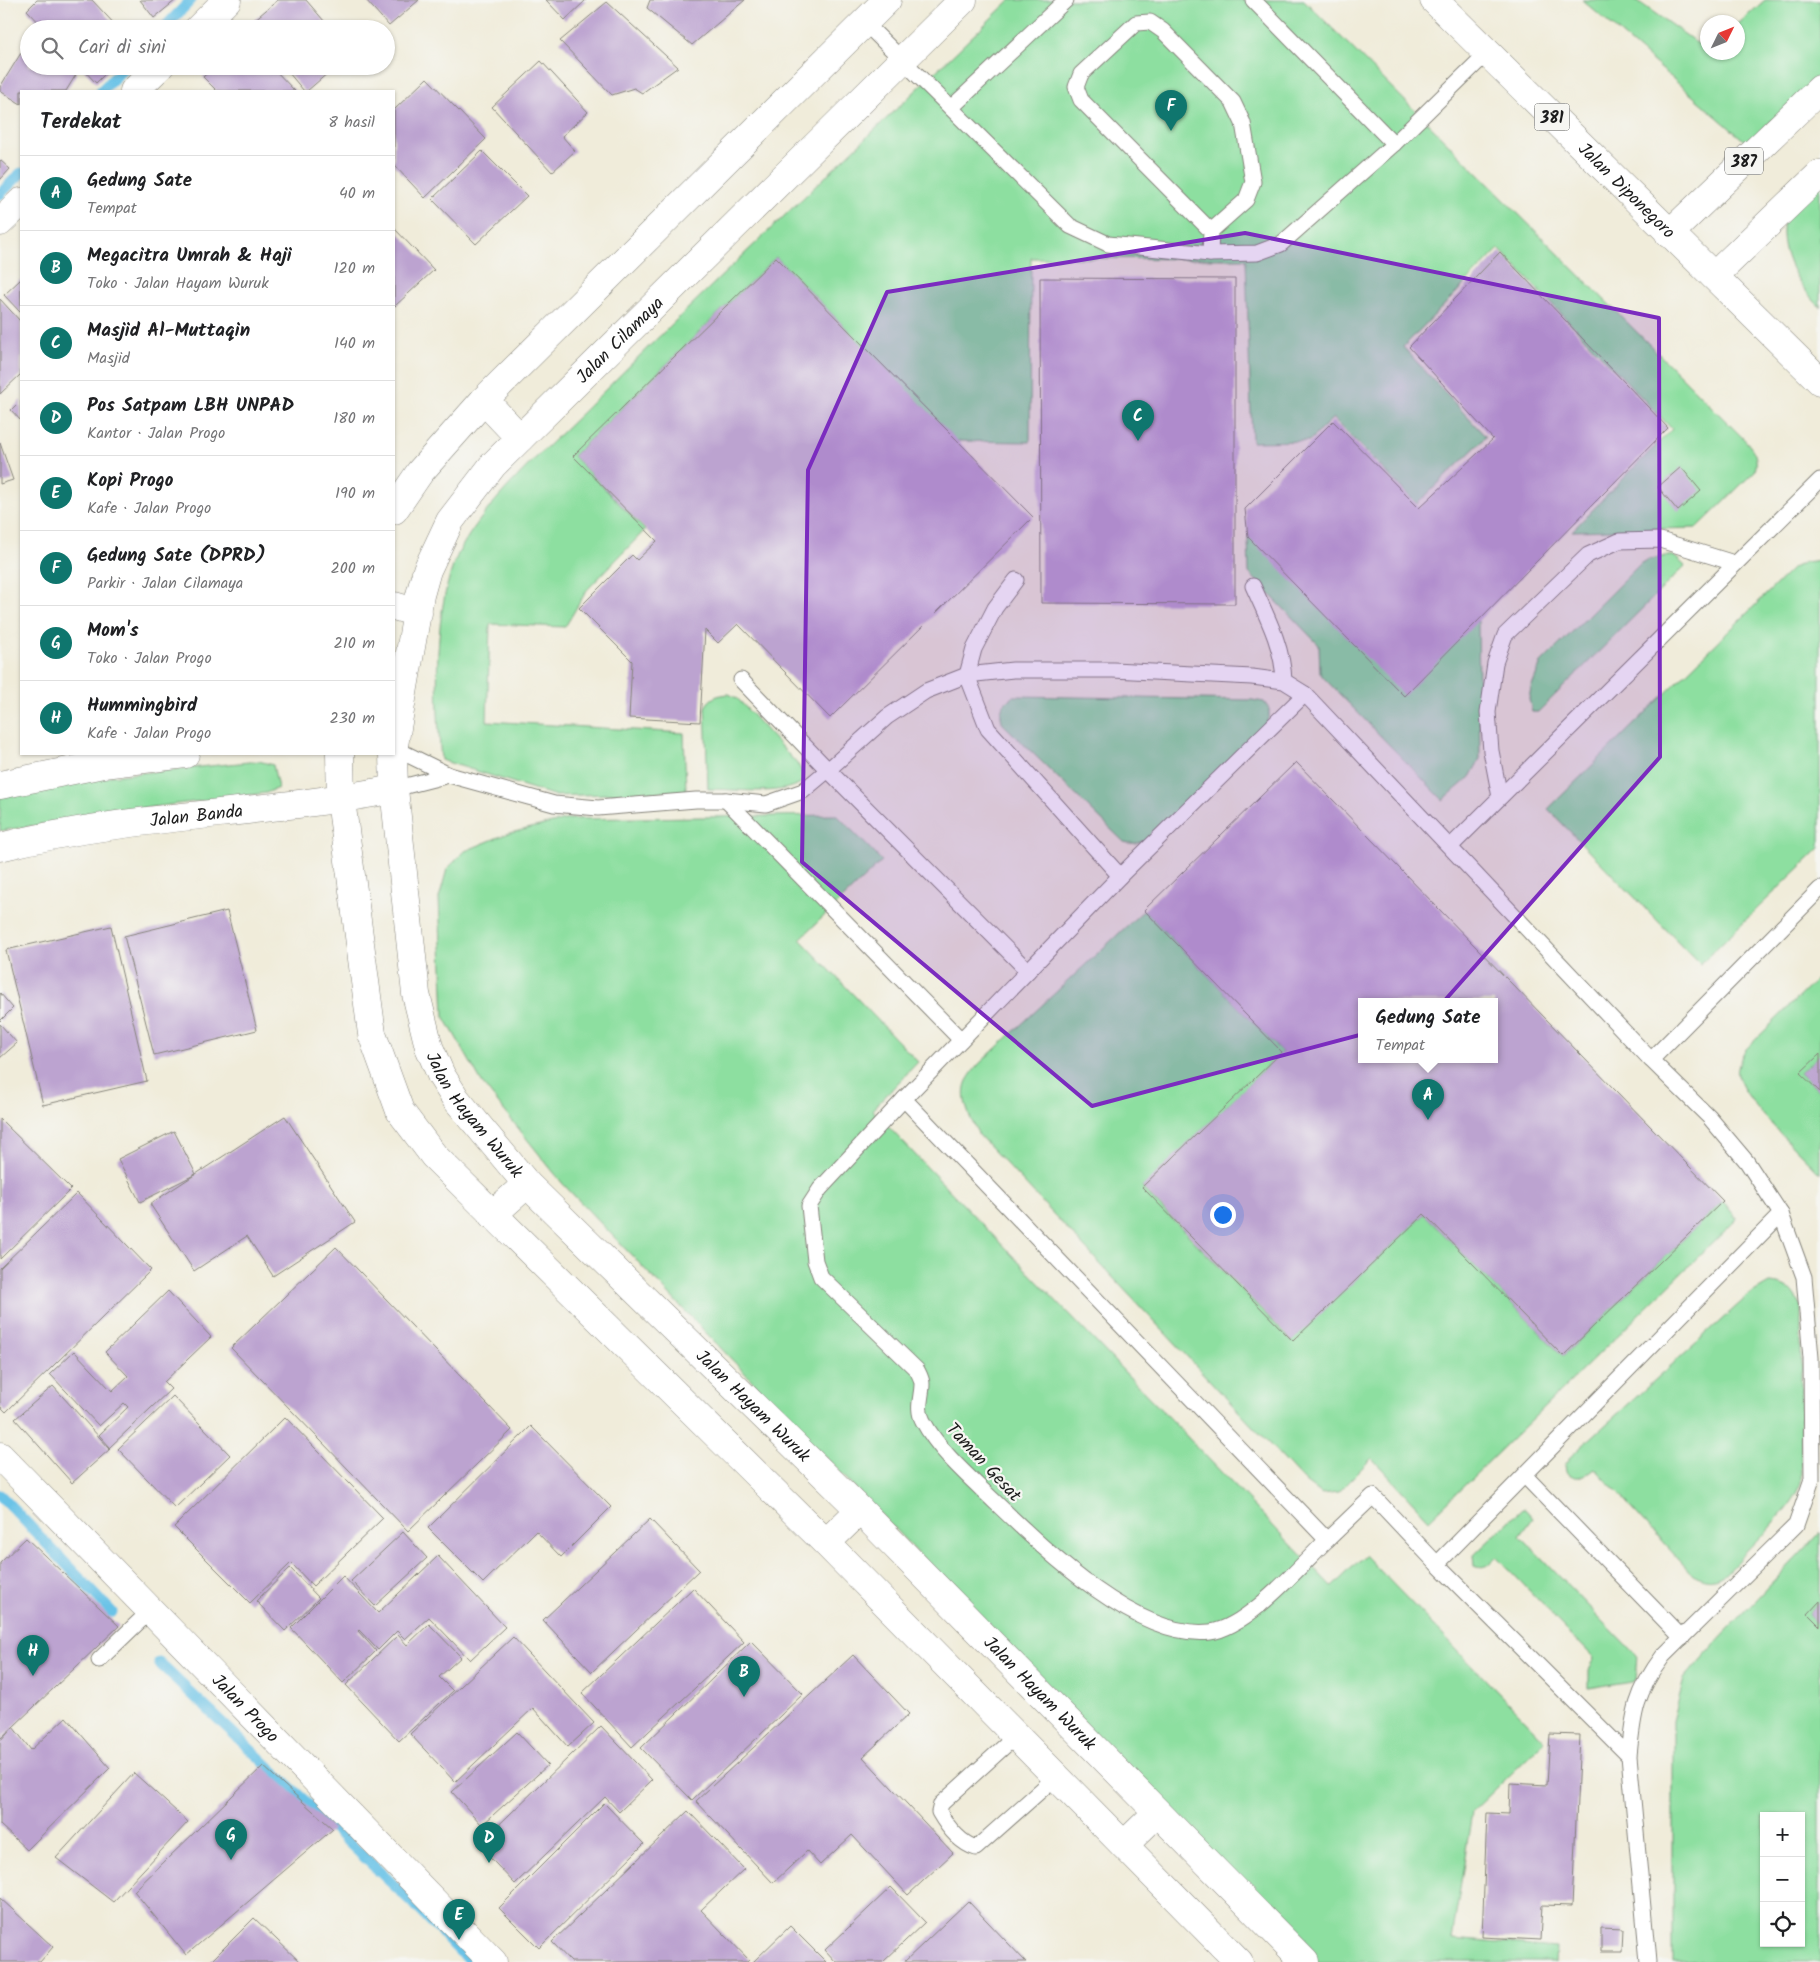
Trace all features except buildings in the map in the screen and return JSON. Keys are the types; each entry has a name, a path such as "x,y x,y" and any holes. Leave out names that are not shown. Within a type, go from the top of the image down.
{"street":[{"path":"207,20 227,0"},
{"path":"395,509 420,472 484,400 888,0"},
{"name":"Jalan Cilamaya","path":"395,736 406,609 450,521 493,465 963,0"},
{"name":"Jalan Diponegoro","path":"1434,0 1820,381"},
{"path":"135,90 151,75"},
{"name":"387","path":"1669,234 1820,89"},
{"path":"1714,276 1820,174"},
{"path":"0,222 20,203"},
{"path":"484,400 520,438"},
{"path":"0,785 102,764 177,755"},
{"path":"340,755 341,800 372,1034 400,1111 434,1156 492,1215 826,1543 1058,1776 1239,1962"},
{"name":"Jalan Hayam Wuruk","path":"393,755 394,789 416,994 429,1047 441,1075 456,1099 527,1184 860,1510 1305,1962"},
{"name":"Jalan Banda","path":"0,847 98,828 341,800 394,789"},
{"path":"492,1215 527,1184"},
{"name":"Jalan Progo","path":"0,1456 493,1962"},
{"path":"826,1543 860,1510"},
{"path":"1124,1845 1156,1812"}],"lane":[{"path":"951,108 1066,0"},
{"path":"1253,0 1394,144"},
{"path":"864,22 1070,226 1108,244 1210,254 1257,253 1281,244 1394,144 1487,53"},
{"path":"1210,231 1246,200 1253,182 1243,123 1233,102 1163,30 1150,22 1136,23 1081,74 1076,87 1081,100 1210,231 1210,254"},
{"path":"1451,846 1734,563 1820,480"},
{"path":"1500,798 1491,751 1488,712 1495,663 1505,635 1588,555 1619,541 1660,540 1734,563"},
{"path":"1016,580 995,608 974,649 967,675 988,729 1120,876"},
{"path":"1252,586 1276,640 1284,664 1284,681"},
{"path":"395,747 449,774 554,804 598,808 726,800 766,804 803,791 887,717 926,691 967,675 1012,670 1113,670 1252,677 1284,681 1304,694 1451,846 1651,1060 1709,1118 1747,1162 1781,1214 1804,1277 1811,1358 1812,1479 1796,1525 1663,1656 1641,1691 1633,1714 1629,1756 1648,1962"},
{"path":"741,680 1028,972"},
{"name":"Taman Gesat","path":"1304,694 1120,876 960,1040 820,1189 809,1206 815,1261 821,1277 917,1370 922,1384 919,1409 922,1419 932,1435 961,1470 1038,1543 1098,1592 1147,1619 1190,1631 1210,1632 1248,1615 1373,1496 1437,1564"},
{"path":"394,789 449,774"},
{"path":"726,800 960,1040"},
{"path":"1651,1060 1820,889"},
{"path":"904,1099 1328,1540"},
{"path":"1629,1756 1437,1564 1781,1214"},
{"path":"1525,1476 1682,1638"},
{"path":"99,1660 151,1610"},
{"path":"1017,1736 941,1804 938,1812 946,1824 967,1845 976,1848 1058,1776"}],"highlighted area":[{"path":"1245,233 1659,318 1660,757 1431,1016 1092,1106 802,862 808,470 887,292"}],"green space":[{"path":"1010,0 1304,0 1743,438 1756,457 1755,471 1697,528 1572,531 1672,429 1499,249 1403,347 1486,437 1417,504 1333,418 1309,441 1252,442 1246,259 1031,258 1030,442 957,441 776,257 573,456 645,530 587,590 565,627 490,624 487,721 684,733 686,791 556,796 441,760 437,683 440,628 444,601 458,554 485,513 522,472 648,348"},
{"path":"1582,0 1636,0 1700,45 1700,60 1745,60 1745,18 1765,0 1820,0 1820,76 1747,143"},
{"path":"1820,170 1820,307 1797,279 1787,256 1783,232 1786,216"},
{"path":"1248,537 1478,621 1480,759 1470,777 1443,800 1323,677 1320,672 1319,645 1249,573"},
{"path":"1674,556 1685,566 1538,712 1532,712 1529,699 1531,688 1541,663 1641,563 1649,559"},
{"path":"1820,560 1820,848 1700,964 1548,809 1793,568 1805,562"},
{"path":"729,694 738,699 799,766 803,774 801,783 792,787 769,791 708,789 705,707 715,697"},
{"path":"1014,696 1252,700 1264,702 1269,709 1269,717 1262,730 1152,837 1142,842 1132,843 1124,842 1003,724 1002,708"},
{"path":"259,761 273,765 278,788 266,793 128,810 0,831 0,797 110,776"},
{"path":"837,815 882,861 800,939 918,1062 872,1110 1332,1587 1365,1555 1545,1741 1472,1812 1452,1939 1556,1948 1555,1962 1311,1962 563,1184 482,1083 444,1016 439,898 447,869 465,851 506,834 569,819"},
{"path":"1144,910 1282,1052 1142,1188 1292,1341 1424,1214 1563,1356 1723,1201 1737,1219 1429,1520 1372,1458 1338,1492 1321,1494 1305,1482 979,1135 973,1123 967,1109 964,1094 968,1079 979,1064"},
{"path":"1820,976 1820,1054 1800,1073 1820,1092 1820,1174 1774,1127 1751,1100 1738,1076 1738,1069 1745,1050"},
{"path":"1769,1283 1785,1286 1795,1296 1801,1306 1801,1482 1789,1505 1756,1542 1726,1573 1709,1580 1692,1574 1595,1468 1580,1478 1573,1478 1565,1472 1564,1465 1570,1457 1750,1294"},
{"path":"1522,1509 1525,1509 1533,1518 1520,1536 1637,1656 1635,1679 1589,1688 1589,1671 1594,1658 1497,1557 1485,1567 1475,1566 1474,1555"},
{"path":"1820,1533 1820,1601 1808,1614 1820,1626 1820,1962 1673,1962 1673,1721 1684,1679 1716,1642"}],"waterway":[{"path":"172,20 191,0"},
{"path":"102,90 117,75"},
{"path":"0,194 20,174"},
{"path":"0,1495 112,1612"},
{"path":"159,1663 417,1907 470,1962"}],"place":[{"name":"Gedung Sate (DPRD)","path":"1171,131"},
{"name":"Masjid Al-Muttaqin","path":"1138,441"},
{"name":"Gedung Sate","path":"1428,1120"},
{"name":"Hummingbird","path":"33,1676"},
{"name":"Megacitra Umrah & Haji","path":"744,1697"},
{"name":"Mom's","path":"231,1860"},
{"name":"Pos Satpam LBH UNPAD","path":"489,1863"},
{"name":"Kopi Progo","path":"459,1940"}]}
